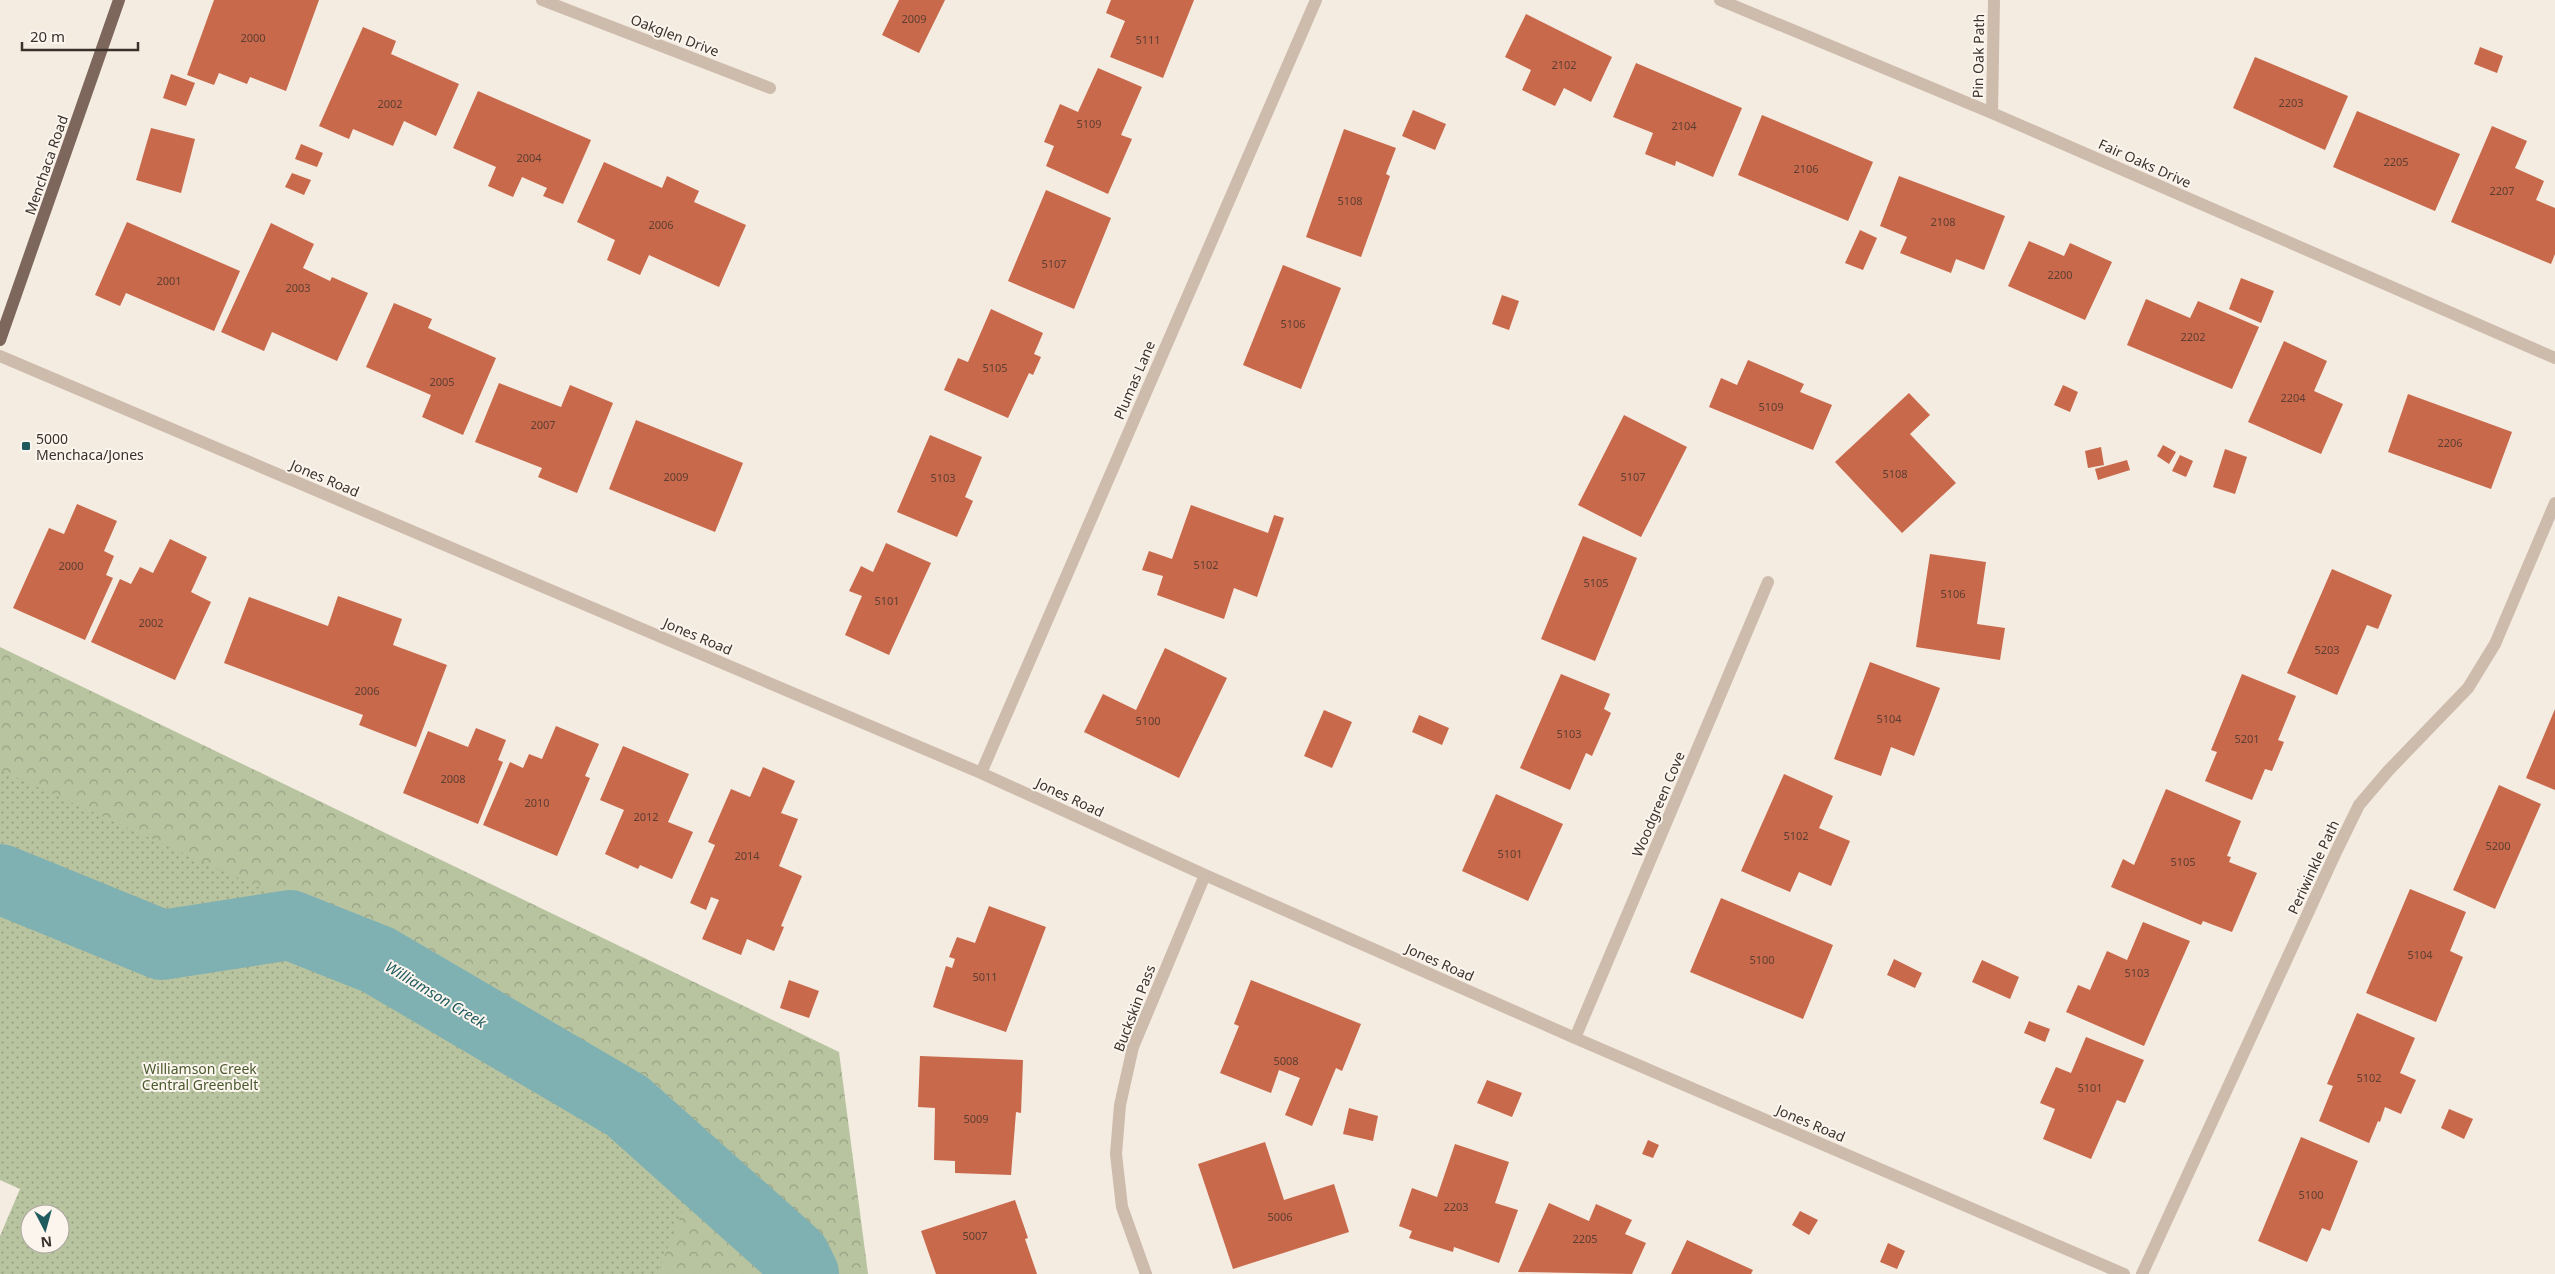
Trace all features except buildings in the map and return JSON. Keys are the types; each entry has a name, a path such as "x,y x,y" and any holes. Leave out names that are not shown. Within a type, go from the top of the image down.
{"main road":[{"name":"Menchaca Road","path":"0,340 119,0"}],"street":[{"name":"Oakglen Drive","path":"542,0 770,88"},
{"name":"Plumas Lane","path":"981,773 1316,0"},
{"name":"Fair Oaks Drive","path":"1720,0 1992,113 2555,358"},
{"name":"Pin Oak Path","path":"1992,113 1994,0"},
{"name":"Jones Road","path":"0,356 981,773 1205,875 1575,1038 2124,1274"},
{"name":"Periwinkle Path","path":"2142,1274 2359,805 2388,771 2468,688 2495,644 2555,503"},
{"name":"Woodgreen Cove","path":"1575,1038 1768,582"},
{"name":"Buckskin Pass","path":"1146,1274 1122,1207 1116,1154 1120,1105 1133,1047 1205,875"}],"green space":[{"name":"Williamson Creek Central Greenbelt","path":"0,647 839,1052 868,1274 367,1274 0,1137"},
{"name":"Williamson Creek Central Greenbelt","path":"0,770 402,952 643,1094 704,1159 657,1274 0,1274 0,1236 20,1189 0,1180"}],"waterway":[{"name":"Williamson Creek","path":"0,879 162,945 290,925 378,960 627,1106 795,1256 804,1274"}],"place":[{"name":"5000 Menchaca/Jones","path":"26,446"}]}
